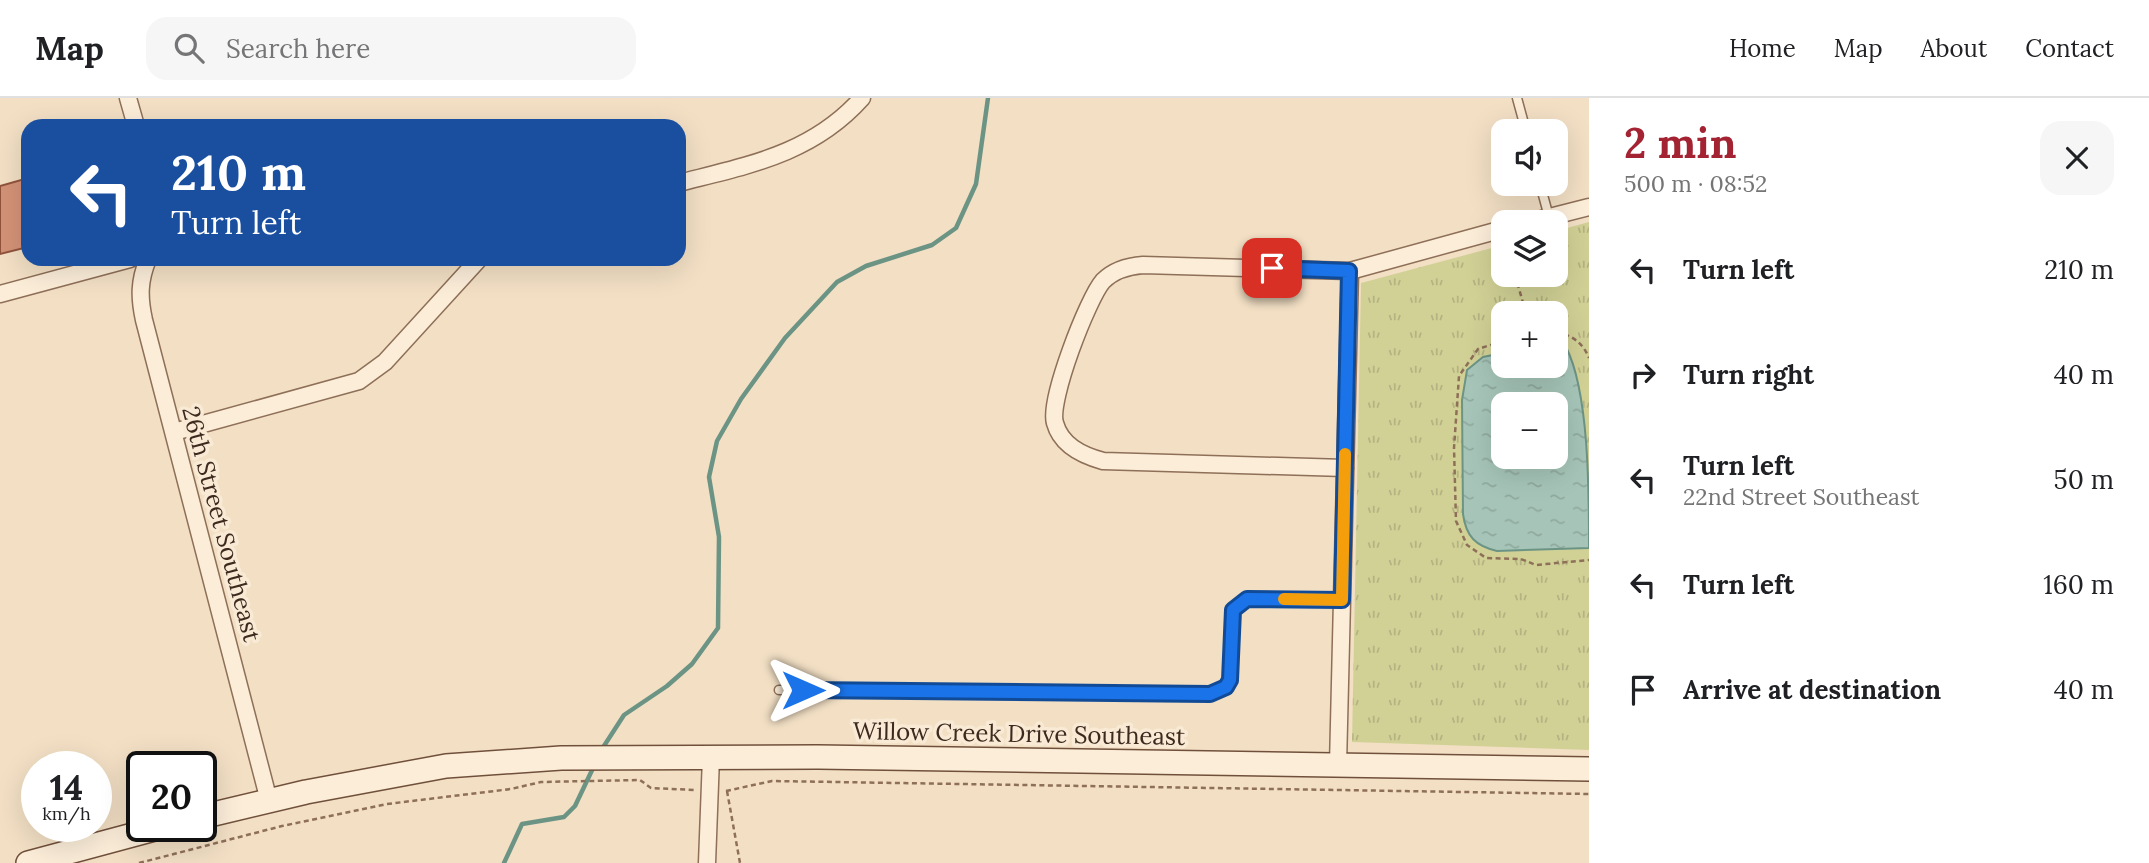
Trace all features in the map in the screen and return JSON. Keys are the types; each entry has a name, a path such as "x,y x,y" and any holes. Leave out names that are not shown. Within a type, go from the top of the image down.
{"main road":[{"name":"Willow Creek Drive Southeast","path":"217,813 269,800 446,766 561,758 638,756 1589,769"},
{"path":"28,863 126,837"}],"street":[{"path":"128,98 134,119"},
{"path":"686,181 755,164 810,143 841,121 862,98"},
{"path":"1568,212 1589,206"},
{"path":"1345,468 1103,461 1080,453 1065,442 1053,416 1055,400 1093,297 1103,282 1117,271 1143,265 1349,271 1491,232"},
{"path":"0,294 104,266"},
{"name":"26th Street Southeast","path":"145,266 139,297 269,800"},
{"path":"174,432 359,381 385,362 473,266"},
{"path":"1338,765 1349,271"},
{"path":"707,863 719,791 711,757"}],"lane":[{"path":"1517,98 1522,119"},
{"path":"779,690 1210,694 1226,687 1230,680 1233,610 1238,604 1247,599 1342,600"}],"path":[{"path":"1568,335 1584,347 1589,358"},
{"path":"1491,345 1478,349 1459,376 1454,448 1456,522 1467,545 1486,558 1521,559 1536,565 1589,560"},
{"path":"139,863 340,813 541,782 640,780 651,788 719,791 772,781 1589,794"},
{"path":"719,791 740,863"}],"green space":[{"path":"1589,222 1589,750 1352,742 1361,283 1491,248 1491,287 1568,287 1568,228"}],"water":[{"path":"1568,352 1579,389 1586,443 1589,548 1497,551 1478,543 1467,529 1463,514 1462,400 1467,370 1483,357 1491,355 1491,378 1568,378"}],"building":[{"path":"21,180 21,249 0,254 0,186"}],"waterway":[{"path":"602,749 624,715 667,686 692,664 718,628 719,537 709,477 717,441 741,399 785,338 837,282 866,266 932,245 956,228 976,184 988,98"},
{"path":"504,863 522,824 564,817 575,806 594,766"}],"slow traffic":[{"path":"1284,599 1342,600 1345,454"}],"route":[{"path":"803,690 1210,694 1219,692 1230,680 1233,610 1238,604 1247,599 1342,600 1349,271 1272,268"}]}
